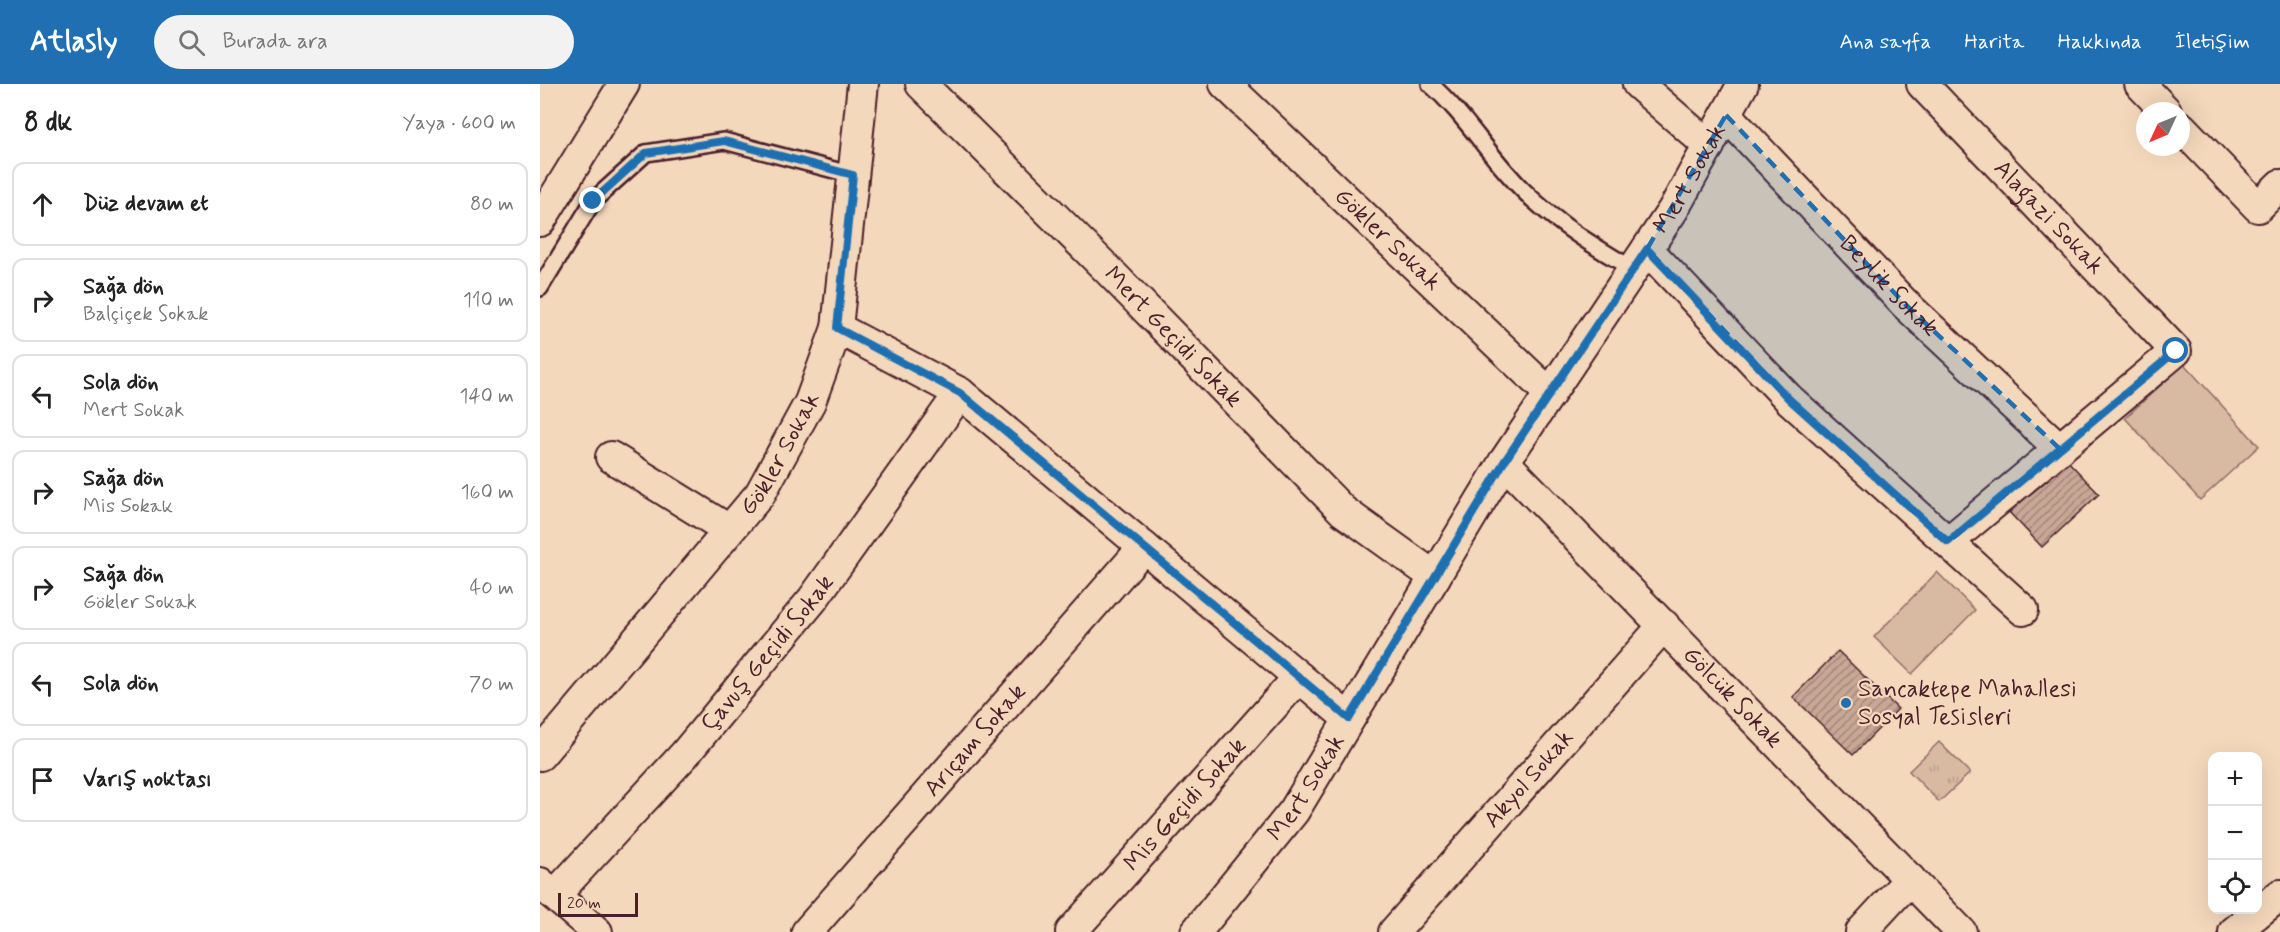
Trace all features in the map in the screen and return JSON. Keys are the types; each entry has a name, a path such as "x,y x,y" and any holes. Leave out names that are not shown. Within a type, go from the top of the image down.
{"street":[{"path":"540,221 624,84"},
{"name":"Gökler Sokak","path":"540,755 760,494 795,434 810,402 837,328 862,84"},
{"name":"Mert Geçidi Sokak","path":"921,84 1108,270 1343,511 1435,577"},
{"name":"Gökler Sokak","path":"1225,84 1550,394"},
{"path":"1638,84 1709,146"},
{"name":"Mert Sokak","path":"1196,932 1294,811 1504,462 1673,210 1743,84"},
{"name":"Alagazi Sokak","path":"1922,84 2176,351 2060,449"},
{"path":"2140,84 2157,102"},
{"name":"Beylik Sokak","path":"1726,116 1905,304 2060,449"},
{"path":"2190,136 2258,207 2280,186"},
{"path":"1640,259 1789,399 2024,610"},
{"path":"837,328 960,393 1349,719"},
{"name":"Çavuş Geçidi Sokak","path":"547,889 684,755 806,608 960,393"},
{"path":"1948,542 2060,449"},
{"path":"611,457 729,530"},
{"name":"Gölcük Sokak","path":"1504,462 1961,932"},
{"name":"Arıçam Sokak","path":"807,932 1144,547"},
{"name":"Akyol Sokak","path":"1394,932 1664,625"},
{"name":"Mis Geçidi Sokak","path":"1071,932 1299,677"},
{"path":"1861,932 1910,879"},
{"path":"547,889 597,932"},
{"path":"2234,932 2280,896"}],"lane":[{"path":"1430,84 1455,108 1508,174 1534,201 1600,251 1640,259"},
{"path":"540,288 593,201 646,153 724,141 853,175"}],"highlighted area":[{"path":"1726,115 1905,304 2060,449 1948,542 1789,399 1647,249"}],"green space":[{"path":"2184,364 2259,446 2200,500 2125,418"},
{"path":"1937,572 1975,610 1912,674 1874,637"},
{"path":"1939,742 1970,773 1939,802 1909,771"}],"building":[{"path":"2066,459 2099,494 2042,547 2009,512"},
{"name":"Sancaktepe Mahallesi Sosyal Tesisleri","path":"1838,651 1898,709 1853,755 1793,697"}],"place":[{"name":"Sancaktepe Mahallesi Sosyal Tesisleri","path":"1846,703"}],"route":[{"path":"593,201 646,153 724,141 853,175 837,328 960,393 1349,719 1504,462 1647,249 1789,399 1948,542 2176,351"}]}
